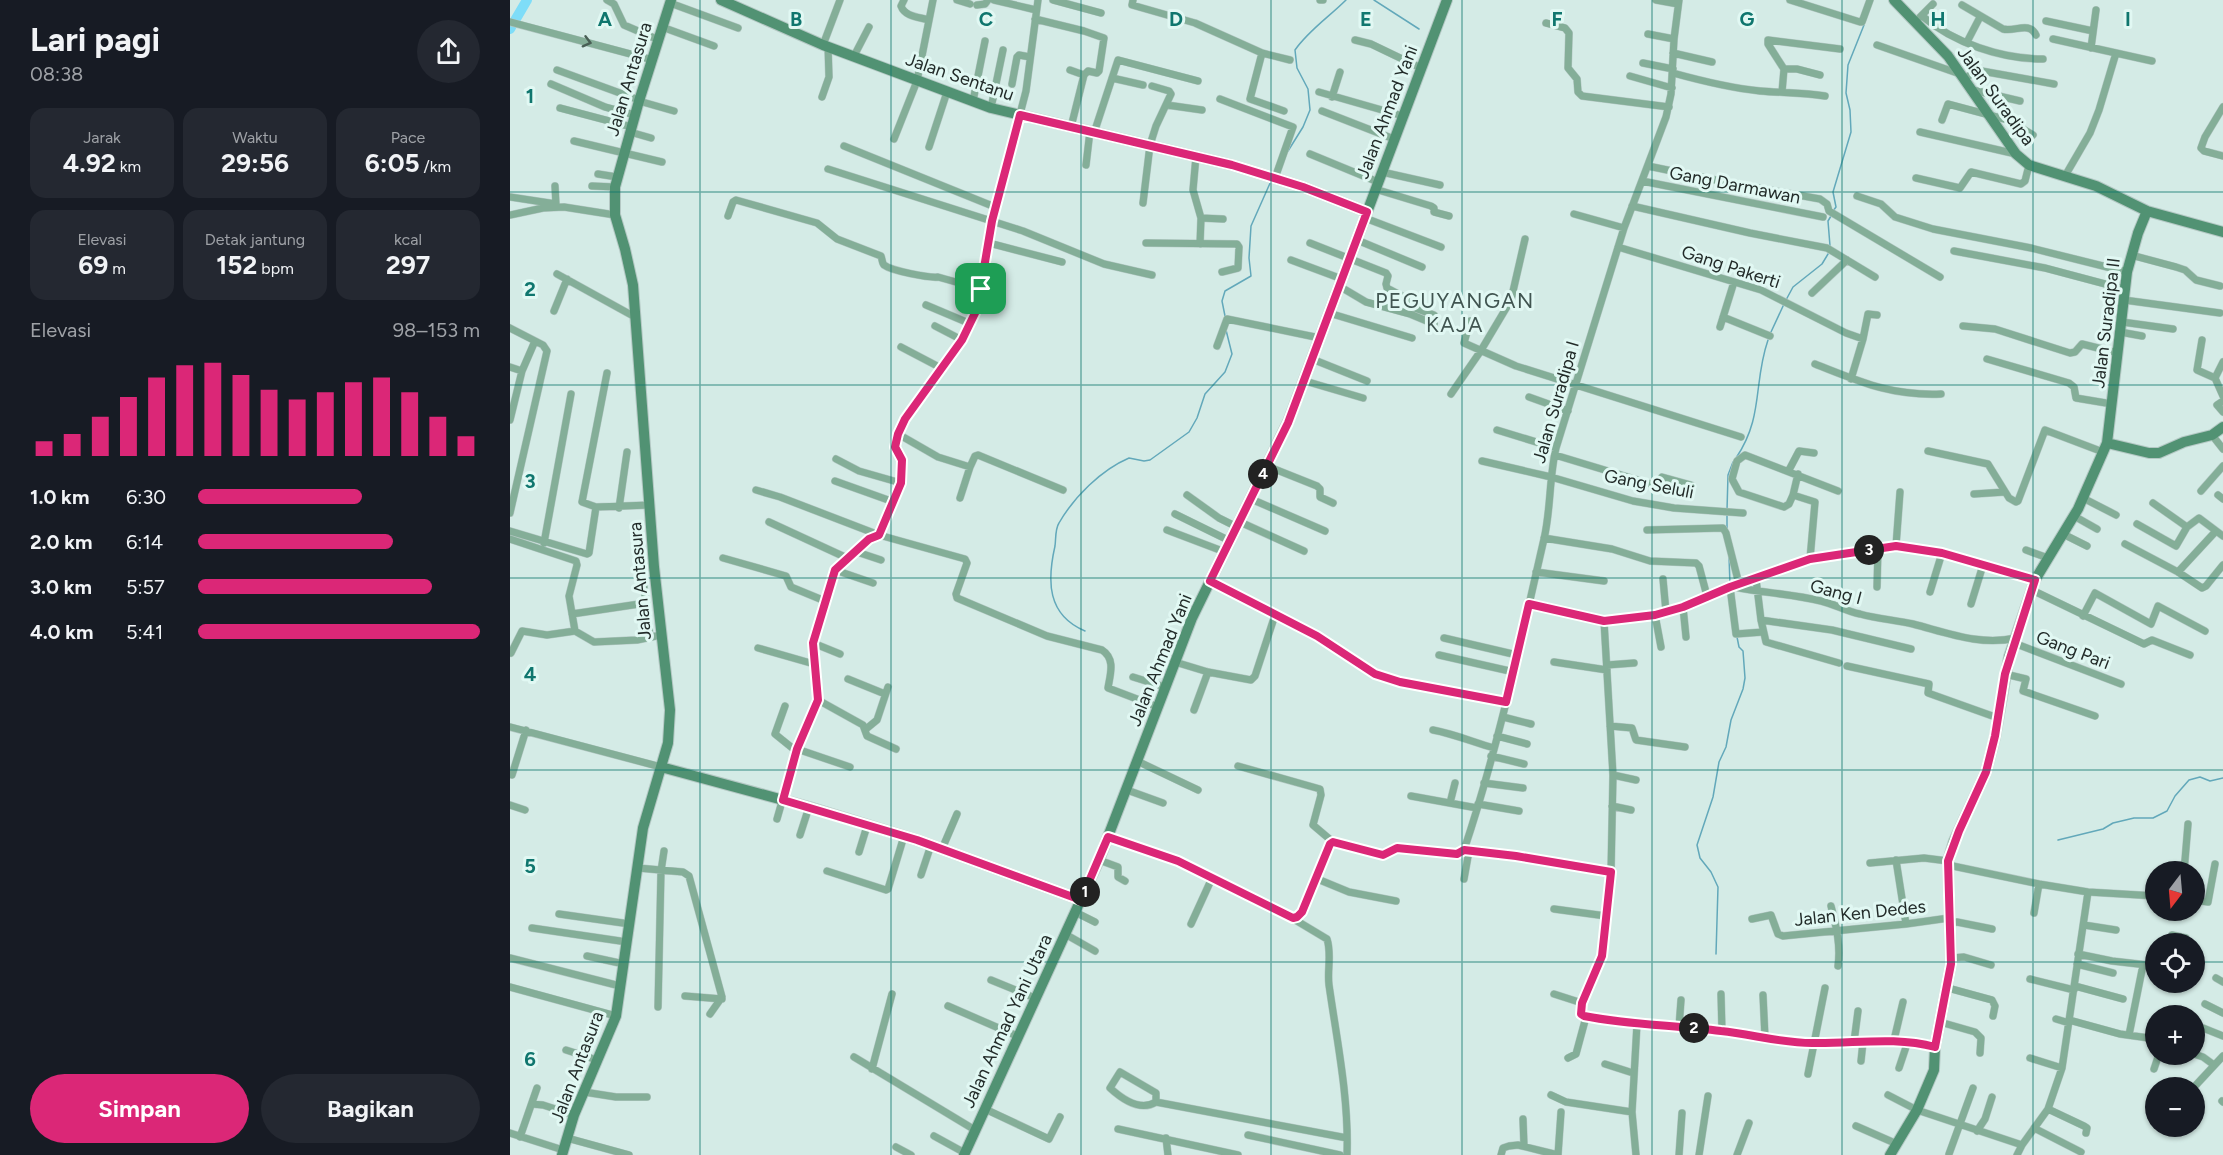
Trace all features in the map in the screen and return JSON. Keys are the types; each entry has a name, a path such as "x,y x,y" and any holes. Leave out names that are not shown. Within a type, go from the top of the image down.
{"street":[{"path":"607,0 614,4 624,25 659,40"},
{"name":"Jalan Sentanu","path":"722,0 826,46 991,108 1196,156 1275,178 1366,215"},
{"path":"822,97 830,72 826,46 840,0"},
{"path":"904,0 901,6 903,10 912,16 929,20"},
{"path":"894,139 916,81 933,0"},
{"path":"957,0 973,4 986,4 988,0"},
{"path":"994,0 1036,10"},
{"path":"777,819 796,750 818,700 813,643 835,570 869,539 879,535 891,501 901,483 902,460 895,447 898,434 905,419 962,340 977,309 995,207 1026,91 1038,0"},
{"path":"1053,0 1101,13"},
{"path":"1133,0 1132,6 1195,23 1262,53 1290,60"},
{"name":"Jalan Ahmad Yani","path":"1081,900 1099,860 1192,618 1267,466 1305,381 1447,0"},
{"path":"1656,0 1678,2"},
{"path":"1790,0 1862,22 1870,0"},
{"name":"Jalan Suradipa","path":"1894,0 1919,19 1964,77 2016,154 2029,165 2110,191 2147,211 2223,232"},
{"path":"671,1 738,28"},
{"name":"Jalan Antasura","path":"562,1153 574,1115 616,1016 646,812 668,743 670,722 656,636 650,505 631,274 615,215 616,182 671,1"},
{"name":"Jalan Suradipa I","path":"1464,879 1467,851 1503,717 1544,538 1555,452 1624,228 1664,127 1669,107 1678,2"},
{"path":"1933,4 1919,19 1967,42 2002,53 2043,59"},
{"path":"1962,5 2003,29 2010,31 2028,27 2036,35"},
{"path":"2091,48 2096,10"},
{"path":"1967,42 1980,16"},
{"path":"1035,19 1104,38 1099,71 1098,73 1088,71 1084,75 1071,127"},
{"path":"2046,21 2093,31"},
{"path":"510,22 653,60"},
{"path":"1546,23 1565,28 1569,33 1568,68 1577,79 1580,94 1669,107"},
{"path":"662,27 714,46"},
{"path":"854,56 869,27"},
{"path":"1648,34 1674,39"},
{"path":"2054,39 2152,61"},
{"path":"1356,40 1371,44 1421,68"},
{"path":"1782,92 1784,69 1768,44 1769,40 1840,49"},
{"path":"973,101 985,41"},
{"path":"1877,45 1964,77 1976,70 2054,84"},
{"path":"991,108 1003,50"},
{"path":"1262,53 1250,99 1284,111"},
{"path":"1673,53 1712,62"},
{"path":"2065,176 2090,134 2116,53"},
{"path":"1012,84 1017,57 1030,57"},
{"path":"1086,165 1092,132 1120,60 1198,81"},
{"path":"1643,63 1733,87 1805,92 1825,96"},
{"path":"1784,69 1797,69 1820,75"},
{"path":"557,70 639,101 674,111"},
{"path":"1070,70 1084,75"},
{"path":"1332,97 1340,72"},
{"path":"1630,76 1672,88"},
{"path":"1112,78 1143,85"},
{"path":"551,84 605,107 635,115"},
{"path":"1143,203 1150,145 1171,92 1152,86"},
{"path":"1973,90 2020,101"},
{"path":"928,147 947,92"},
{"path":"1319,92 1403,116"},
{"path":"1220,99 1293,127 1275,178"},
{"path":"1942,120 1948,104 2013,122 2034,135"},
{"path":"1167,105 1202,110"},
{"path":"2223,107 2205,137 2201,149 2223,156"},
{"path":"560,108 651,138"},
{"path":"1322,111 1394,139"},
{"path":"1920,132 2016,154"},
{"path":"574,141 662,162"},
{"path":"844,146 995,207"},
{"path":"1310,154 1378,181 1434,207 1434,212 1449,216"},
{"path":"1196,156 1193,190 1201,218 1200,244"},
{"path":"1916,178 1960,188 1971,172 2021,184 2025,181 2029,165"},
{"path":"1648,166 1820,199 1827,204 1829,211 1940,277"},
{"path":"828,169 992,221 1104,264 1152,275"},
{"path":"598,174 616,182"},
{"path":"1378,181 1440,185"},
{"name":"Gang Darmawan","path":"1642,181 1823,217"},
{"path":"592,186 616,182"},
{"path":"555,186 560,206"},
{"path":"1857,196 1881,204 1894,217 1933,229 2031,248 2127,272"},
{"path":"512,199 615,215"},
{"path":"728,216 736,200 817,223 837,239 881,256 887,266 915,275 938,277 981,289"},
{"path":"510,215 560,206"},
{"path":"1632,206 1750,234 1827,248 1875,277"},
{"name":"Jalan Suradipa II","path":"1948,863 1959,831 1986,772 2005,674 2033,585 2074,516 2105,448 2127,272 2147,211"},
{"path":"1574,214 1624,228"},
{"path":"1366,215 1441,247"},
{"path":"1201,218 1223,219"},
{"path":"1451,394 1480,352 1511,300 1525,239"},
{"path":"1357,240 1422,267"},
{"path":"989,243 1062,262"},
{"path":"1146,243 1237,244 1239,247 1238,268 1222,272"},
{"path":"1310,243 1386,273 1388,288 1408,299 1410,306 1434,315"},
{"name":"Gang Pakerti","path":"1618,247 1761,290 1846,333 1863,339"},
{"path":"1954,251 2045,268 2124,294 2220,313"},
{"path":"2131,255 2180,268 2196,280 2220,286"},
{"path":"1291,260 1341,283 1366,302 1404,312 1434,324"},
{"path":"1812,293 1847,260"},
{"path":"557,274 635,317"},
{"path":"554,311 567,279"},
{"path":"1720,327 1734,282"},
{"path":"926,305 971,324"},
{"path":"1329,314 1412,338"},
{"path":"1851,379 1868,314 1878,315"},
{"path":"1724,317 1770,336"},
{"path":"1218,346 1225,320 1228,319 1320,338"},
{"path":"1470,321 1464,343 1480,352 1516,366 1740,437"},
{"path":"935,326 962,340"},
{"path":"1963,326 1995,329 2070,353 2075,352 2082,344 2118,353"},
{"path":"2121,327 2173,329"},
{"path":"2121,327 2142,336"},
{"path":"510,328 543,345 547,351 510,513"},
{"path":"2202,340 2197,370 2215,378 2223,396"},
{"path":"510,420 522,371 535,341"},
{"path":"901,347 941,368"},
{"path":"1312,359 1367,381"},
{"path":"1987,359 2069,383 2074,387 2076,398 2112,404"},
{"path":"2215,378 2223,362"},
{"path":"1815,364 1891,392 1917,395 1941,394"},
{"path":"510,367 522,371"},
{"path":"607,373 582,502 596,507 619,508 650,505"},
{"path":"1305,381 1363,398"},
{"path":"544,543 571,394"},
{"path":"1529,397 1568,411"},
{"path":"2223,401 2217,405 2223,412"},
{"path":"1928,451 1988,464 2005,492 2013,501 2018,501 2045,430 2105,448 2154,453 2212,435 2223,426"},
{"path":"1497,430 1651,484 1656,484 1662,477 1692,485"},
{"path":"898,434 938,457 970,467"},
{"path":"2212,435 2223,449"},
{"path":"1789,470 1800,450 1814,453"},
{"path":"619,508 627,452"},
{"path":"960,498 970,467 975,456 978,455 1063,490"},
{"path":"1798,474 1790,504 1784,507 1739,492 1732,479 1737,460 1744,455 1789,470 1838,491"},
{"path":"836,459 859,471 901,483"},
{"name":"Gang Seluli","path":"1482,461 1551,477 1633,501 1674,508 1743,513"},
{"path":"1267,466 1317,486 1320,489 1320,497 1333,503"},
{"path":"2201,491 2223,466"},
{"path":"836,481 891,501"},
{"path":"756,490 879,535 965,559 967,563 956,594 957,598 1047,636 1102,650 1108,655 1112,667 1108,688 1158,707"},
{"path":"1896,546 1900,492"},
{"path":"1974,494 2005,492"},
{"path":"1187,495 1219,518 1304,551"},
{"path":"1793,495 1814,501 1816,505 1810,559"},
{"path":"2083,498 2116,515"},
{"path":"1251,499 1325,531"},
{"path":"2153,503 2187,527"},
{"path":"510,531 544,543 584,554 589,553 596,507"},
{"path":"1175,514 1230,541"},
{"path":"2074,516 2097,529"},
{"path":"2138,524 2176,546 2187,527 2199,518 2223,536"},
{"path":"769,522 847,558"},
{"path":"1647,530 1722,528 1726,533 1734,586 1736,634 1763,632"},
{"path":"1167,530 1225,552"},
{"path":"2178,572 2216,531"},
{"path":"2063,534 2087,546"},
{"path":"1544,538 1612,549 1650,561 1696,563 1699,566 1707,596"},
{"path":"510,539 576,561 569,596 575,631"},
{"path":"2125,544 2204,587 2223,565"},
{"path":"1529,604 1604,621 1655,615 1683,607 1707,596 1810,559 1896,546 1942,553 1983,565 2033,585 2084,616 2144,644 2152,640 2190,655"},
{"path":"1878,549 1878,586"},
{"path":"2026,550 2048,558"},
{"path":"857,552 881,560"},
{"path":"1930,592 1942,553"},
{"path":"723,558 786,576 789,586 825,601"},
{"path":"511,653 522,631 546,635 575,631 594,642 637,640 656,636 646,603 641,562"},
{"path":"1971,604 1983,565"},
{"path":"835,570 873,583"},
{"path":"1536,572 1604,581"},
{"path":"1663,579 1666,612"},
{"path":"1756,579 1766,642 1839,663"},
{"path":"1210,581 1317,636 1375,674 1400,682 1506,702"},
{"name":"Gang I","path":"1734,586 1759,592 1819,600 1859,614 1896,620 1976,641 2015,641"},
{"path":"2084,616 2095,593 2151,624 2158,606 2205,631"},
{"path":"572,614 646,603"},
{"path":"1683,607 1686,637"},
{"path":"1175,662 1247,681 1253,679 1275,615"},
{"path":"1655,615 1661,647"},
{"path":"1761,620 1832,630 1911,649"},
{"path":"1568,1058 1576,1054 1583,1015 1582,1003 1602,956 1611,872 1613,775 1604,621"},
{"path":"1444,638 1517,655"},
{"name":"Gang Pari","path":"2015,641 2121,684"},
{"path":"813,643 840,654"},
{"path":"758,648 814,664"},
{"path":"1439,655 1514,672"},
{"path":"1554,662 1607,667 1634,663"},
{"path":"1847,666 1929,684 1928,693 1998,718"},
{"path":"1194,710 1208,672"},
{"path":"2005,674 2026,679 2023,691 2095,716"},
{"path":"1133,677 1165,687"},
{"path":"848,679 887,691 877,720 866,729"},
{"path":"818,700 863,725 867,736 897,750"},
{"path":"785,706 775,734 796,750 850,767"},
{"path":"1503,717 1531,724"},
{"path":"1610,726 1632,728 1636,740 1685,747"},
{"path":"510,727 809,807 904,836 1081,900"},
{"path":"512,775 526,730"},
{"path":"1433,730 1460,736 1468,741 1494,748"},
{"path":"1497,736 1527,744"},
{"path":"1491,756 1524,764"},
{"path":"1137,761 1198,790"},
{"path":"1238,766 1320,789 1321,795 1313,825 1333,842 1383,855 1397,848 1457,854 1467,851 1516,856 1611,872"},
{"path":"1613,775 1636,780"},
{"path":"1450,803 1455,783"},
{"path":"1484,783 1523,788"},
{"path":"1126,790 1162,803"},
{"path":"1411,796 1519,811"},
{"path":"510,805 525,810"},
{"path":"1612,806 1631,810"},
{"path":"800,835 809,807"},
{"path":"921,875 957,814"},
{"path":"2185,861 2188,824"},
{"path":"859,852 867,826"},
{"path":"827,871 886,890 904,836"},
{"path":"1108,837 1178,861 1293,918 1328,939 1328,983 1341,1066 1347,1155"},
{"path":"1293,918 1302,912 1330,844 1333,842"},
{"path":"658,1007 661,870 664,851"},
{"path":"1870,864 1924,858 2038,884 2088,892 2145,895"},
{"path":"1099,860 1118,867 1118,877 1125,881"},
{"path":"1896,860 1906,924"},
{"path":"1890,1155 1917,1110 1934,1070 1935,1047 1952,958 1948,863"},
{"path":"2205,902 2208,902 2215,864"},
{"path":"638,868 683,872 688,876 722,999"},
{"path":"1191,924 1212,878"},
{"path":"1315,878 1349,892 1396,901"},
{"path":"2034,913 2038,884"},
{"path":"2017,1155 2048,1109 2062,1068 2088,892"},
{"name":"Jalan Ahmad Yani Utara","path":"965,1154 1081,900"},
{"path":"1831,906 1840,952 1838,966"},
{"path":"1554,909 1606,916"},
{"path":"1075,912 1095,922"},
{"path":"559,914 630,924"},
{"name":"Jalan Ken Dedes","path":"1752,919 1771,915 1780,935 1950,920 1992,929"},
{"path":"2084,925 2116,930"},
{"path":"532,927 627,942"},
{"path":"1065,934 1095,951"},
{"path":"2078,954 2143,965 2129,1035"},
{"path":"587,956 624,964"},
{"path":"1952,958 1964,957 1991,965"},
{"path":"510,958 620,986"},
{"path":"2077,964 2113,973"},
{"path":"2030,979 2122,999"},
{"path":"991,980 1035,998"},
{"path":"510,987 616,1016"},
{"path":"1808,1074 1825,988"},
{"path":"1948,988 1992,1000 1995,1006 1993,1016"},
{"path":"872,1069 892,994"},
{"path":"1554,994 1582,1003"},
{"path":"1721,994 1722,1031"},
{"path":"685,996 722,999"},
{"path":"1763,996 1765,1037"},
{"path":"710,1014 722,999"},
{"path":"1679,1026 1681,1000"},
{"path":"1894,1040 1903,1002"},
{"path":"2205,1004 2223,1013"},
{"path":"948,1006 1017,1036"},
{"path":"1854,1042 1858,1011"},
{"path":"1583,1015 1637,1024 1679,1026 1793,1042 1894,1040 1935,1047"},
{"path":"2056,1019 2145,1038"},
{"path":"1940,1022 1975,1032 1981,1038 1980,1053"},
{"path":"1636,1155 1632,1112 1637,1024"},
{"path":"2205,1029 2223,1036"},
{"path":"1899,1068 1908,1041"},
{"path":"1861,1061 1863,1042"},
{"path":"566,1050 597,1060"},
{"path":"2203,1077 2223,1056"},
{"path":"854,1057 975,1130"},
{"path":"2030,1058 2062,1068"},
{"path":"2205,1058 2214,1065"},
{"path":"1605,1064 1633,1073"},
{"path":"2154,1069 2155,1065"},
{"path":"1156,1102 1156,1093 1120,1072 1110,1088 1130,1102 1150,1106 1156,1102 1347,1138"},
{"path":"520,1137 537,1088"},
{"path":"1949,1154 1973,1088"},
{"path":"584,1092 616,1097 647,1097"},
{"path":"1551,1095 1566,1102 1632,1112"},
{"path":"1888,1095 1917,1110 2022,1145"},
{"path":"1700,1155 1708,1096"},
{"path":"1977,1131 1985,1119 1992,1097"},
{"path":"532,1104 537,1103 574,1115"},
{"path":"985,1109 1047,1138 1050,1138 1060,1118"},
{"path":"2048,1109 2084,1125 2087,1128 2086,1133"},
{"path":"1501,1155 1503,1148 1524,1146 1558,1155 1561,1112"},
{"path":"1678,1155 1682,1113"},
{"path":"1523,1119 1524,1146"},
{"path":"1737,1155 1749,1123"},
{"path":"1856,1126 1897,1144"},
{"path":"2034,1128 2081,1152"},
{"path":"1118,1129 1238,1155"},
{"path":"510,1133 562,1153"},
{"path":"1248,1135 1340,1155"},
{"path":"934,1136 965,1154"},
{"path":"567,1138 629,1155"},
{"path":"1166,1138 1168,1155"},
{"path":"896,1147 911,1155"}],"waterway":[{"path":"510,29 527,0"},
{"path":"1288,151 1303,127 1310,110 1308,89 1297,68 1295,50 1346,0"},
{"path":"1374,0 1419,29"},
{"path":"1833,211 1836,207 1833,192 1851,132 1850,110 1846,93 1848,65 1864,25"},
{"path":"1225,316 1222,301 1225,291 1251,276 1249,258 1251,226 1271,181"},
{"path":"1830,246 1828,221 1831,216"},
{"path":"1786,300 1793,287 1822,264 1828,254"},
{"path":"1771,332 1784,304"},
{"path":"1085,631 1063,616 1053,596 1051,572 1058,525 1080,494 1108,470 1129,458 1150,460 1189,432 1197,418 1205,394 1225,372 1232,354 1226,330"},
{"path":"1736,458 1751,428 1763,356 1768,340"},
{"path":"1727,510 1728,475 1733,462"},
{"path":"1727,515 1727,528"},
{"path":"1729,556 1730,585"},
{"path":"1716,954 1718,887 1711,872 1700,858 1697,845 1713,797 1719,762 1726,747 1731,720 1743,689 1745,678 1743,651 1739,647 1737,637"},
{"path":"2058,840 2103,829 2113,823 2134,818 2153,818 2167,811 2175,796 2189,780 2200,777 2210,781 2223,778"}],"district":[{"name":"PEGUYANGAN KAJA","path":"1455,313"}],"route":[{"path":"1020,115 1232,165 1303,187 1367,212 1288,423 1210,581 1317,636 1375,674 1400,682 1506,702 1529,604 1604,621 1655,615 1683,607 1730,587 1810,559 1896,546 1942,553 2035,580 2009,657 1986,772 1949,855 1947,873 1951,964 1935,1047 1894,1040 1793,1042 1679,1026 1611,1022 1582,1015 1582,1003 1602,956 1611,872 1464,850 1457,854 1397,848 1383,855 1333,842 1330,844 1302,912 1293,918 1178,861 1108,837 1081,900 917,840 783,800 797,749 818,700 813,643 835,570 869,539 879,535 891,501 901,483 902,460 895,447 898,434 905,419 962,340 977,309 981,289 992,221 1020,115"}]}
